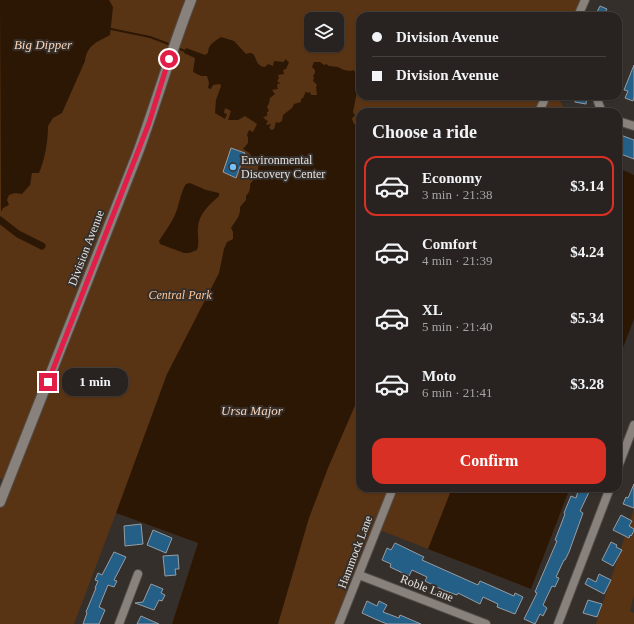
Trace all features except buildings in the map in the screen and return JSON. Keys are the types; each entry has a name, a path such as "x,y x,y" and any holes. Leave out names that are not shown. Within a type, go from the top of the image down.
{"street":[{"name":"Division Avenue","path":"0,502 142,142 173,46 191,0"},
{"path":"580,12 584,0"},
{"path":"622,122 634,126"},
{"path":"622,456 634,425"},
{"name":"Hammock Lane","path":"339,624 391,492"},
{"path":"558,624 608,492"},
{"path":"119,624 138,574"},
{"name":"Roble Lane","path":"359,575 486,624"}],"green space":[{"name":"Central Park","path":"0,0 590,0 586,12 356,12 356,100 559,100 564,108 356,108 356,492 568,492 531,589 377,529 339,624 172,624 198,543 116,513 74,624 0,624 0,502 8,482 0,478"},
{"path":"634,509 634,595 630,611 634,613 634,624 596,624"}],"water":[{"name":"Big Dipper","path":"0,0 109,0 113,7 110,35 97,42 90,48 62,113 53,118 48,126 46,150 39,173 32,173 30,185 22,194 15,193 9,195 7,200 9,205 3,208 1,212"},
{"name":"Ursa Major","path":"221,37 234,41 246,54 253,54 258,64 261,66 265,67 268,64 273,66 274,61 284,62 285,59 289,62 286,69 283,70 284,74 278,75 279,78 277,81 280,84 278,83 278,89 272,90 275,94 270,98 267,107 269,111 267,112 267,116 263,117 268,121 266,124 267,125 271,125 269,127 271,130 274,129 276,122 279,123 282,121 283,115 292,108 294,104 301,102 301,99 306,91 307,93 310,92 311,95 317,95 317,85 313,81 315,70 312,67 314,62 320,62 324,65 326,64 329,66 338,67 344,70 353,70 356,73 356,97 353,112 355,116 352,119 354,124 356,124 356,403 328,468 309,518 278,624 172,624 198,543 116,513 167,374 219,273 224,249 227,242 233,239 233,232 231,228 239,216 240,207 246,200 246,196 250,189 250,184 259,167 257,161 243,149 248,143 247,135 249,130 253,132 257,124 245,116 238,120 228,120 231,111 225,108 224,113 227,114 225,119 215,113 216,100 221,86 220,84 213,85 211,89 208,88 209,83 207,76 201,76 193,72 195,58 184,53 186,48 205,55 208,53 208,50 214,41"},
{"path":"622,170 634,175 634,319 622,350"},
{"path":"190,183 206,190 219,193 219,196 208,206 200,218 197,250 184,253 160,244 159,241 174,217 186,184"},
{"path":"450,492 568,492 531,589 428,549"}],"waterway":[{"path":"111,29 150,37 171,45"},
{"path":"177,48 185,51"},
{"path":"0,220 18,234 42,246"}],"place":[{"name":"Environmental Discovery Center","path":"233,167"}],"route":[{"path":"48,382 149,123 169,59"}]}
